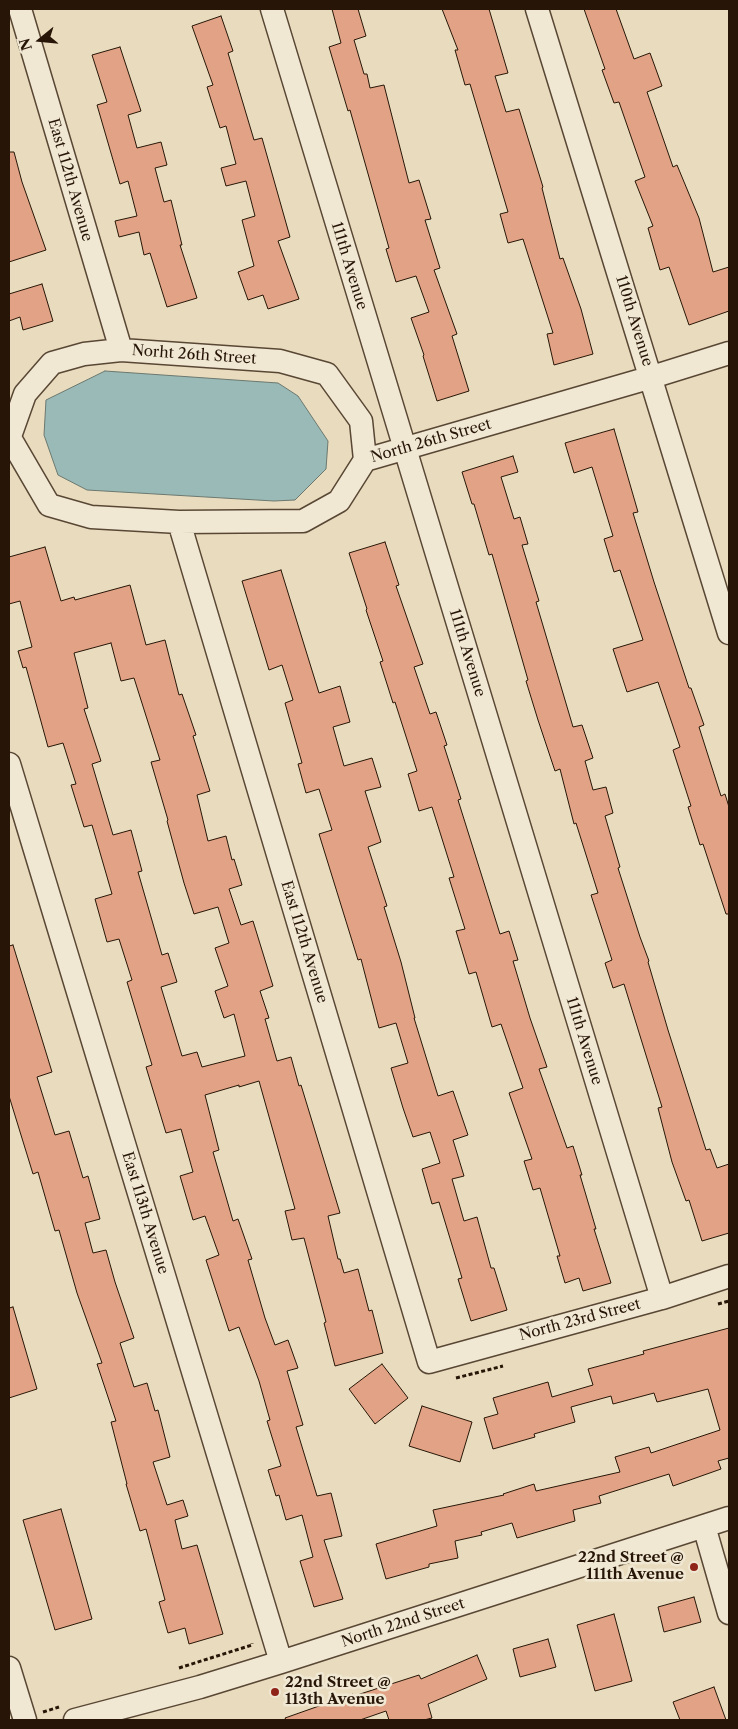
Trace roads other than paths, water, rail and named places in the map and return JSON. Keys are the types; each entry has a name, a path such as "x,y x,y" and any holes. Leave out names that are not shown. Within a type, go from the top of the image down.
{"street":[{"name":"East 112th Avenue","path":"20,9 121,350"},
{"name":"111th Avenue","path":"272,9 662,1298"},
{"name":"110th Avenue","path":"537,9 652,377 729,633"},
{"name":"Norht 26th Street","path":"9,438 25,394 52,363 84,354 121,350 280,361 327,374 361,421 366,460"},
{"name":"North 26th Street","path":"9,438 49,505 90,517 179,522 303,520 339,500 366,460 729,353"},
{"name":"East 112th Avenue","path":"179,522 429,1362"},
{"name":"East 113th Avenue","path":"9,764 281,1662"},
{"name":"North 23rd Street","path":"429,1362 662,1298 729,1276"},
{"name":"North 22nd Street","path":"68,1713 200,1687 729,1518"},
{"path":"704,1526 729,1613"},
{"path":"9,1668 24,1719"}],"water":[{"path":"105,371 278,383 298,396 328,441 326,469 295,500 274,501 87,490 58,475 44,435 46,400"}],"place":[{"name":"22nd Street @ 111th Avenue","path":"694,1567"},
{"name":"22nd Street @ 113th Avenue","path":"275,1692"}]}
